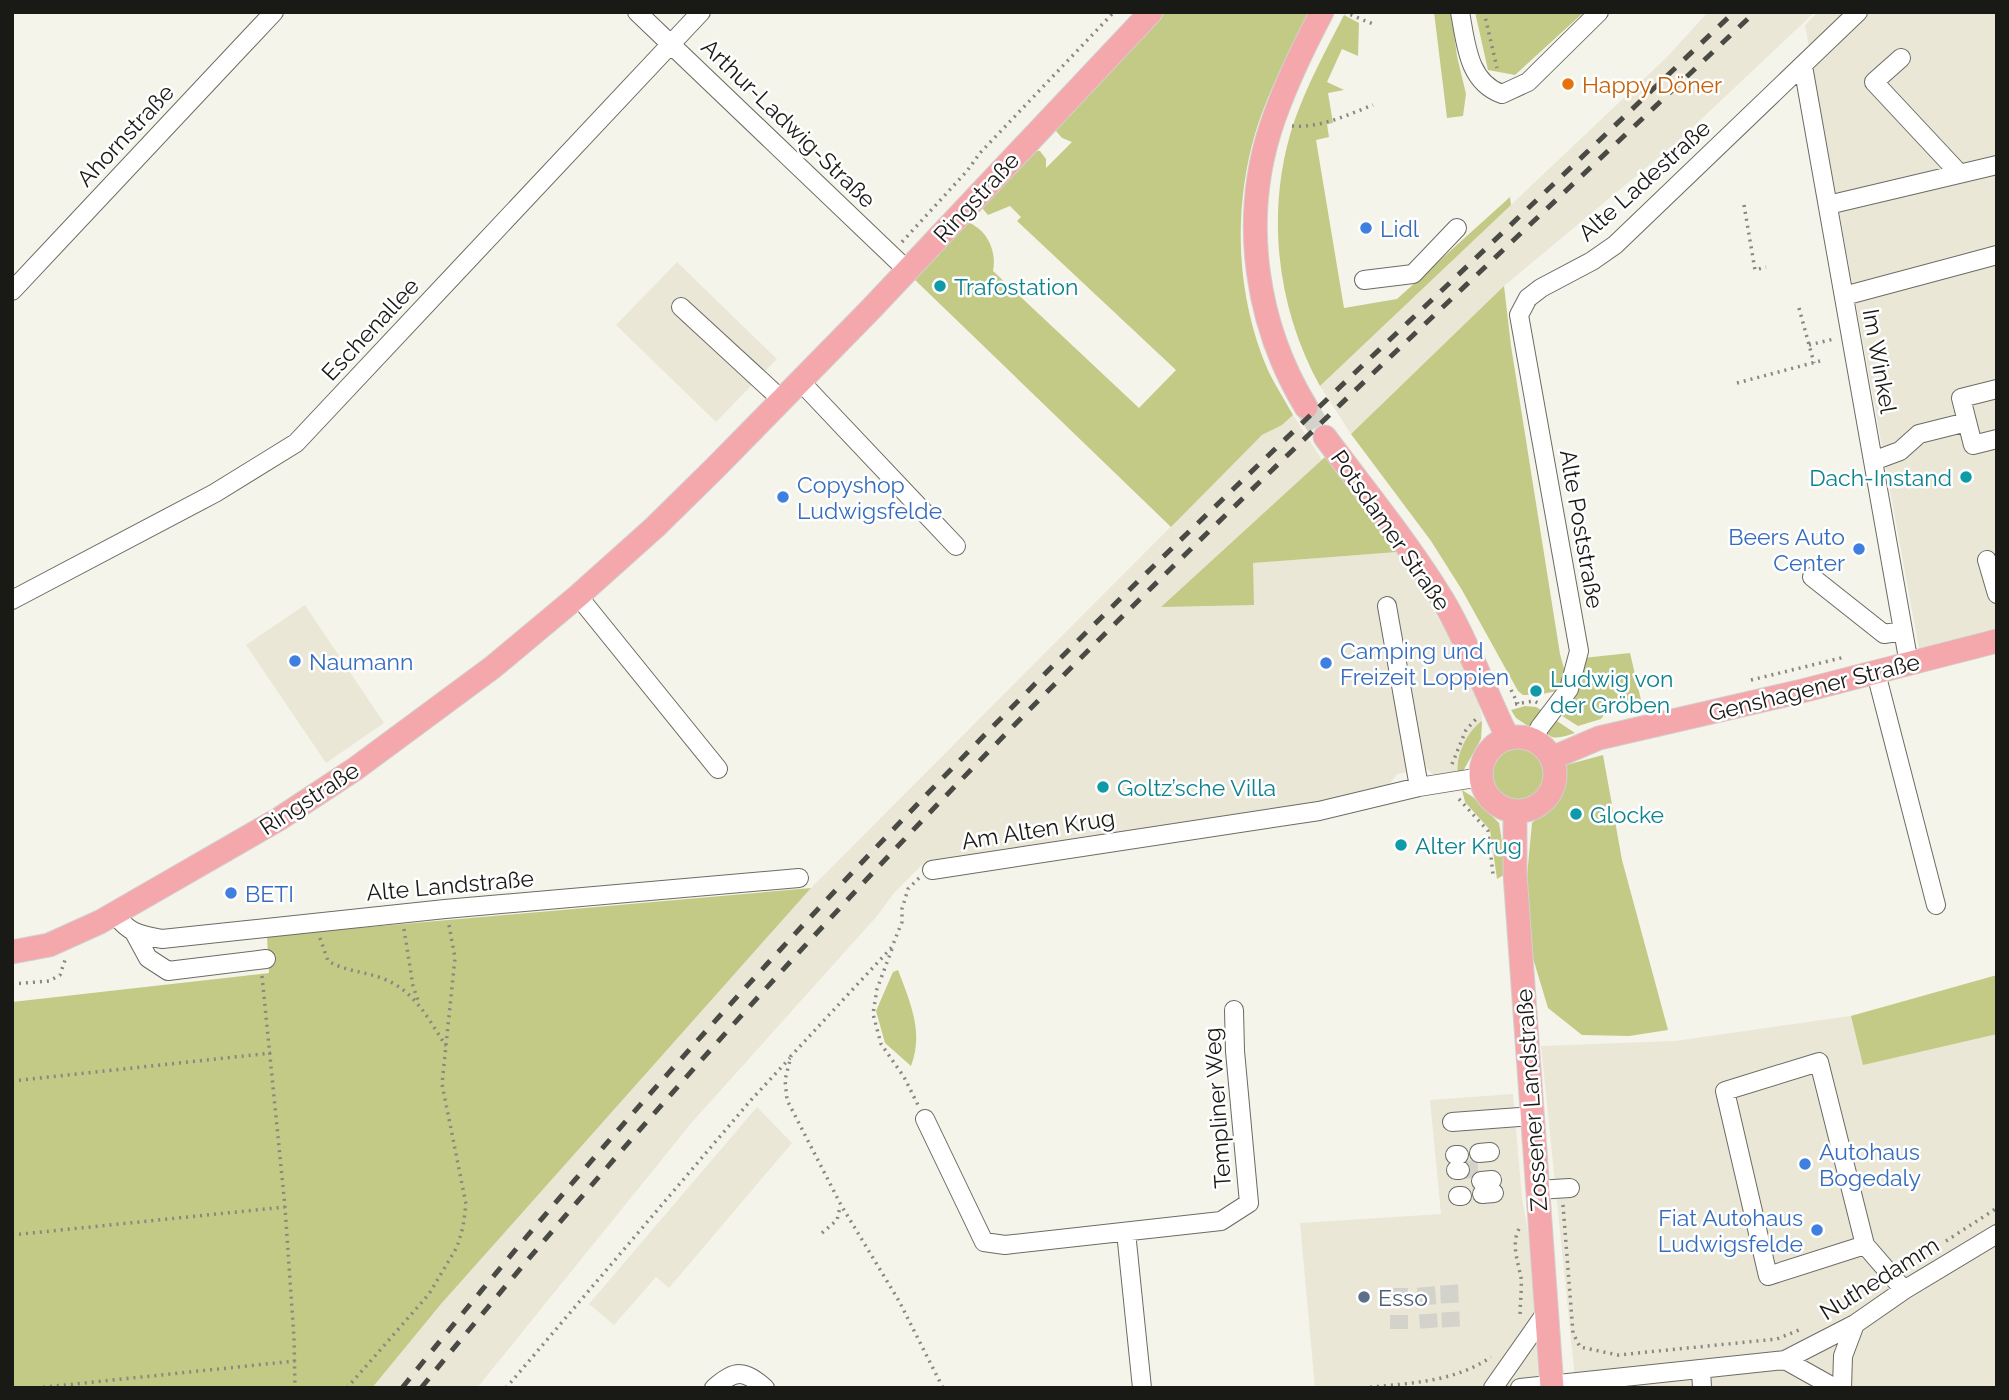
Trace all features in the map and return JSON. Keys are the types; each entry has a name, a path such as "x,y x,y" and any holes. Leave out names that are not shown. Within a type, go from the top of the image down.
{"main road":[{"name":"Ringstraße","path":"12,952 49,945 68,937 114,914 279,819 325,789 493,667 578,596 654,527 782,400 899,262 1151,12"},
{"path":"1306,407 1284,368 1260,287 1255,248 1256,207 1261,165 1269,131 1283,94 1322,12"},
{"name":"Potsdamer Straße","path":"1325,437 1444,602 1470,650 1507,707 1508,738"},
{"name":"Genshagener Straße","path":"1552,758 1599,738 1672,723 1997,641"},
{"path":"1523,737 1533,740 1546,749 1552,758 1556,776 1550,793 1543,803 1532,809 1515,811 1502,808 1491,800 1484,790 1482,764 1487,752 1508,738 1523,737"},
{"name":"Zossener Landstraße","path":"1515,811 1515,874 1552,1386"}],"street":[{"name":"Ahornstraße","path":"12,291 274,12"},
{"name":"Arthur-Ladwig-Straße","path":"637,12 899,262"},
{"name":"Eschenallee","path":"12,600 215,493 296,443 701,12"},
{"path":"1460,12 1470,62 1478,78 1490,90 1502,94 1528,82 1599,12"},
{"name":"Alte Ladestraße","path":"1519,315 1528,298 1541,288 1592,261 1615,245 1858,12"},
{"path":"1901,58 1874,82 1958,172"},
{"name":"Im Winkel","path":"1804,66 1909,664"},
{"path":"1828,205 1958,172 1997,165"},
{"path":"1364,280 1413,274 1434,242 1457,228"},
{"path":"1844,296 1997,255"},
{"path":"681,307 782,400"},
{"name":"Alte Poststraße","path":"1519,315 1579,651 1569,689 1533,740"},
{"path":"800,381 956,546"},
{"path":"1997,389 1961,398 1973,445 1997,439"},
{"path":"1873,461 1900,451 1919,434 1967,422"},
{"path":"1987,560 1997,594"},
{"path":"1812,577 1884,634 1903,631"},
{"path":"578,596 718,769"},
{"path":"1387,606 1419,788"},
{"path":"1876,673 1936,905"},
{"name":"Am Alten Krug","path":"932,870 1319,811 1481,777"},
{"name":"Alte Landstraße","path":"135,934 162,939 445,909 799,878"},
{"path":"114,914 127,930 135,934 148,958 168,971 263,960"},
{"name":"Templiner Weg","path":"1126,1232 1221,1221 1249,1203 1235,1051 1234,1010"},
{"path":"1865,1245 1769,1276 1725,1091 1819,1062 1865,1245 1904,1290"},
{"path":"1452,1122 1532,1116"},
{"path":"925,1119 984,1242 1005,1245 1126,1232 1142,1388"},
{"path":"1537,1190 1566,1189"},
{"name":"Nuthedamm","path":"1520,1388 1785,1360 1855,1324 1904,1290 1997,1234"},
{"path":"1493,1388 1545,1314"},
{"path":"1842,1388 1843,1356 1855,1324"},
{"path":"1785,1360 1835,1388"},
{"path":"1701,1369 1702,1388"},
{"path":"714,1388 737,1373 749,1374 765,1388"}],"path":[{"path":"899,262 980,153 1114,12"},
{"path":"1344,12 1373,24"},
{"path":"1484,12 1502,94"},
{"path":"1294,115 1292,126 1333,121 1373,104"},
{"path":"1744,205 1755,270 1766,267"},
{"path":"1799,308 1814,363"},
{"path":"1809,345 1851,334"},
{"path":"1737,383 1820,361"},
{"path":"1453,783 1452,762 1466,730 1477,718 1507,707"},
{"path":"925,1119 904,1077 881,1044 873,1014 877,989 902,922 902,909 908,889 921,876 932,870"},
{"path":"347,1388 429,1294 457,1247 463,1227 466,1204 442,1084 455,958 445,909"},
{"path":"400,914 419,1005"},
{"path":"314,923 328,961 344,970 384,979 400,988 419,1005 446,1046"},
{"path":"12,984 49,981 60,975 67,954 68,937"},
{"path":"506,1388 751,1100 892,947"},
{"path":"263,960 285,1207 295,1388"},
{"path":"12,1081 271,1053"},
{"path":"791,1056 785,1080 787,1100 841,1205 899,1301 943,1388"},
{"path":"1566,1189 1573,1333 1580,1347 1618,1355 1776,1339 1801,1330"},
{"path":"822,1233 837,1220 841,1205"},
{"path":"12,1235 285,1207"},
{"path":"1939,1246 1997,1208"},
{"path":"1363,1388 1442,1379 1460,1374 1500,1349"},
{"path":"36,1388 295,1361"}],"shaded area":[{"path":"1708,12 1815,12 1678,141 1504,286 1351,434 1320,386 1667,57"},
{"path":"1818,12 1997,12 1997,629 1919,649 1805,25"},
{"path":"677,262 777,359 716,422 616,325"},
{"path":"1293,415 1322,460 1162,606 1253,563 1397,552 1461,655 1474,685 1482,718 1481,739 1463,771 1436,777 1426,768 1397,774 1390,784 1314,803 925,862 894,893 877,916 693,1121 477,1388 372,1388 441,1304 811,888 1262,435 1282,425"},
{"path":"305,605 384,723 326,763 246,645"},
{"path":"1997,977 1997,1388 1576,1388 1541,1046 1675,1041 1850,1016"},
{"path":"1513,1094 1522,1198 1529,1237 1539,1388 1315,1388 1300,1223 1441,1214 1430,1100"},
{"path":"757,1107 792,1143 669,1288 656,1277 614,1325 589,1304"}],"green space":[{"path":"1160,12 1309,12 1260,118 1248,163 1241,222 1241,252 1249,311 1270,374 1293,415 1282,425 1262,435 1171,527 914,279 967,222 980,230 989,242 993,271 1139,408 1176,370 1017,221 1021,217 1010,206 988,215 982,208 1032,151 1040,151 1046,159 1046,168 1072,142 1062,138 1056,131 1056,126"},
{"path":"1434,12 1451,12 1466,94 1463,116 1447,118"},
{"path":"1475,12 1584,12 1515,75 1488,70"},
{"path":"1344,15 1359,23 1358,56 1342,49 1327,82 1344,90 1328,93 1333,123 1327,124 1329,137 1316,140 1344,308 1397,299 1510,197 1511,205 1320,386 1293,324 1285,291 1278,223 1280,189 1294,122"},
{"path":"1504,286 1511,346 1560,654 1566,676 1562,690 1537,695 1523,695 1518,691 1462,590 1431,541 1351,434"},
{"path":"1325,457 1397,552 1253,563 1254,605 1161,607"},
{"path":"1630,653 1641,700 1608,709 1601,719 1578,726 1559,714 1581,683 1583,658"},
{"path":"1525,706 1543,711 1528,726 1516,718 1511,710"},
{"path":"1554,719 1575,733 1559,737 1549,735 1546,732"},
{"path":"1482,721 1481,739 1463,771 1458,773 1464,744"},
{"path":"1512,745 1524,745 1538,753 1546,767 1544,784 1538,793 1524,801 1512,801 1495,789 1490,779 1490,767 1502,750"},
{"path":"1603,755 1622,860 1668,1030 1629,1036 1582,1035 1548,1008 1529,945 1525,897 1532,823 1557,799 1565,780 1566,765"},
{"path":"1462,790 1499,823 1507,873 1497,879 1490,830 1465,802"},
{"path":"811,888 441,1304 372,1388 12,1388 12,1002 269,973 267,936"},
{"path":"898,970 911,1005 916,1029 915,1053 911,1066 885,1043 876,1011 893,972"},
{"path":"1997,975 1997,1034 1863,1065 1851,1016"}],"tunnel":[{"path":"1306,407 1325,437"},
{"path":"1460,1170 1480,1169"},
{"path":"1449,1285 1451,1327"},
{"path":"1426,1287 1429,1328"},
{"path":"1399,1288 1399,1329"}],"railway":[{"path":"402,1388 627,1120 784,946 944,776 1194,527 1734,12"},
{"path":"421,1388 570,1210 722,1036 958,783 1215,525 1755,12"}],"place":[{"name":"Happy Döner","path":"1568,84"},
{"name":"Lidl","path":"1366,228"},
{"name":"Trafostation","path":"940,286"},
{"name":"Dach-Instand","path":"1966,477"},
{"name":"Copyshop Ludwigsfelde","path":"783,497"},
{"name":"Beers Auto Center","path":"1859,549"},
{"name":"Naumann","path":"295,661"},
{"name":"Camping und Freizeit Loppien","path":"1326,663"},
{"name":"Ludwig von der Gröben","path":"1536,691"},
{"name":"Goltz’sche Villa","path":"1103,787"},
{"name":"Glocke","path":"1576,814"},
{"name":"Alter Krug","path":"1401,845"},
{"name":"BETI","path":"231,893"},
{"name":"Autohaus Bogedaly","path":"1805,1164"},
{"name":"Fiat Autohaus Ludwigsfelde","path":"1817,1230"},
{"name":"Esso","path":"1364,1297"}]}
